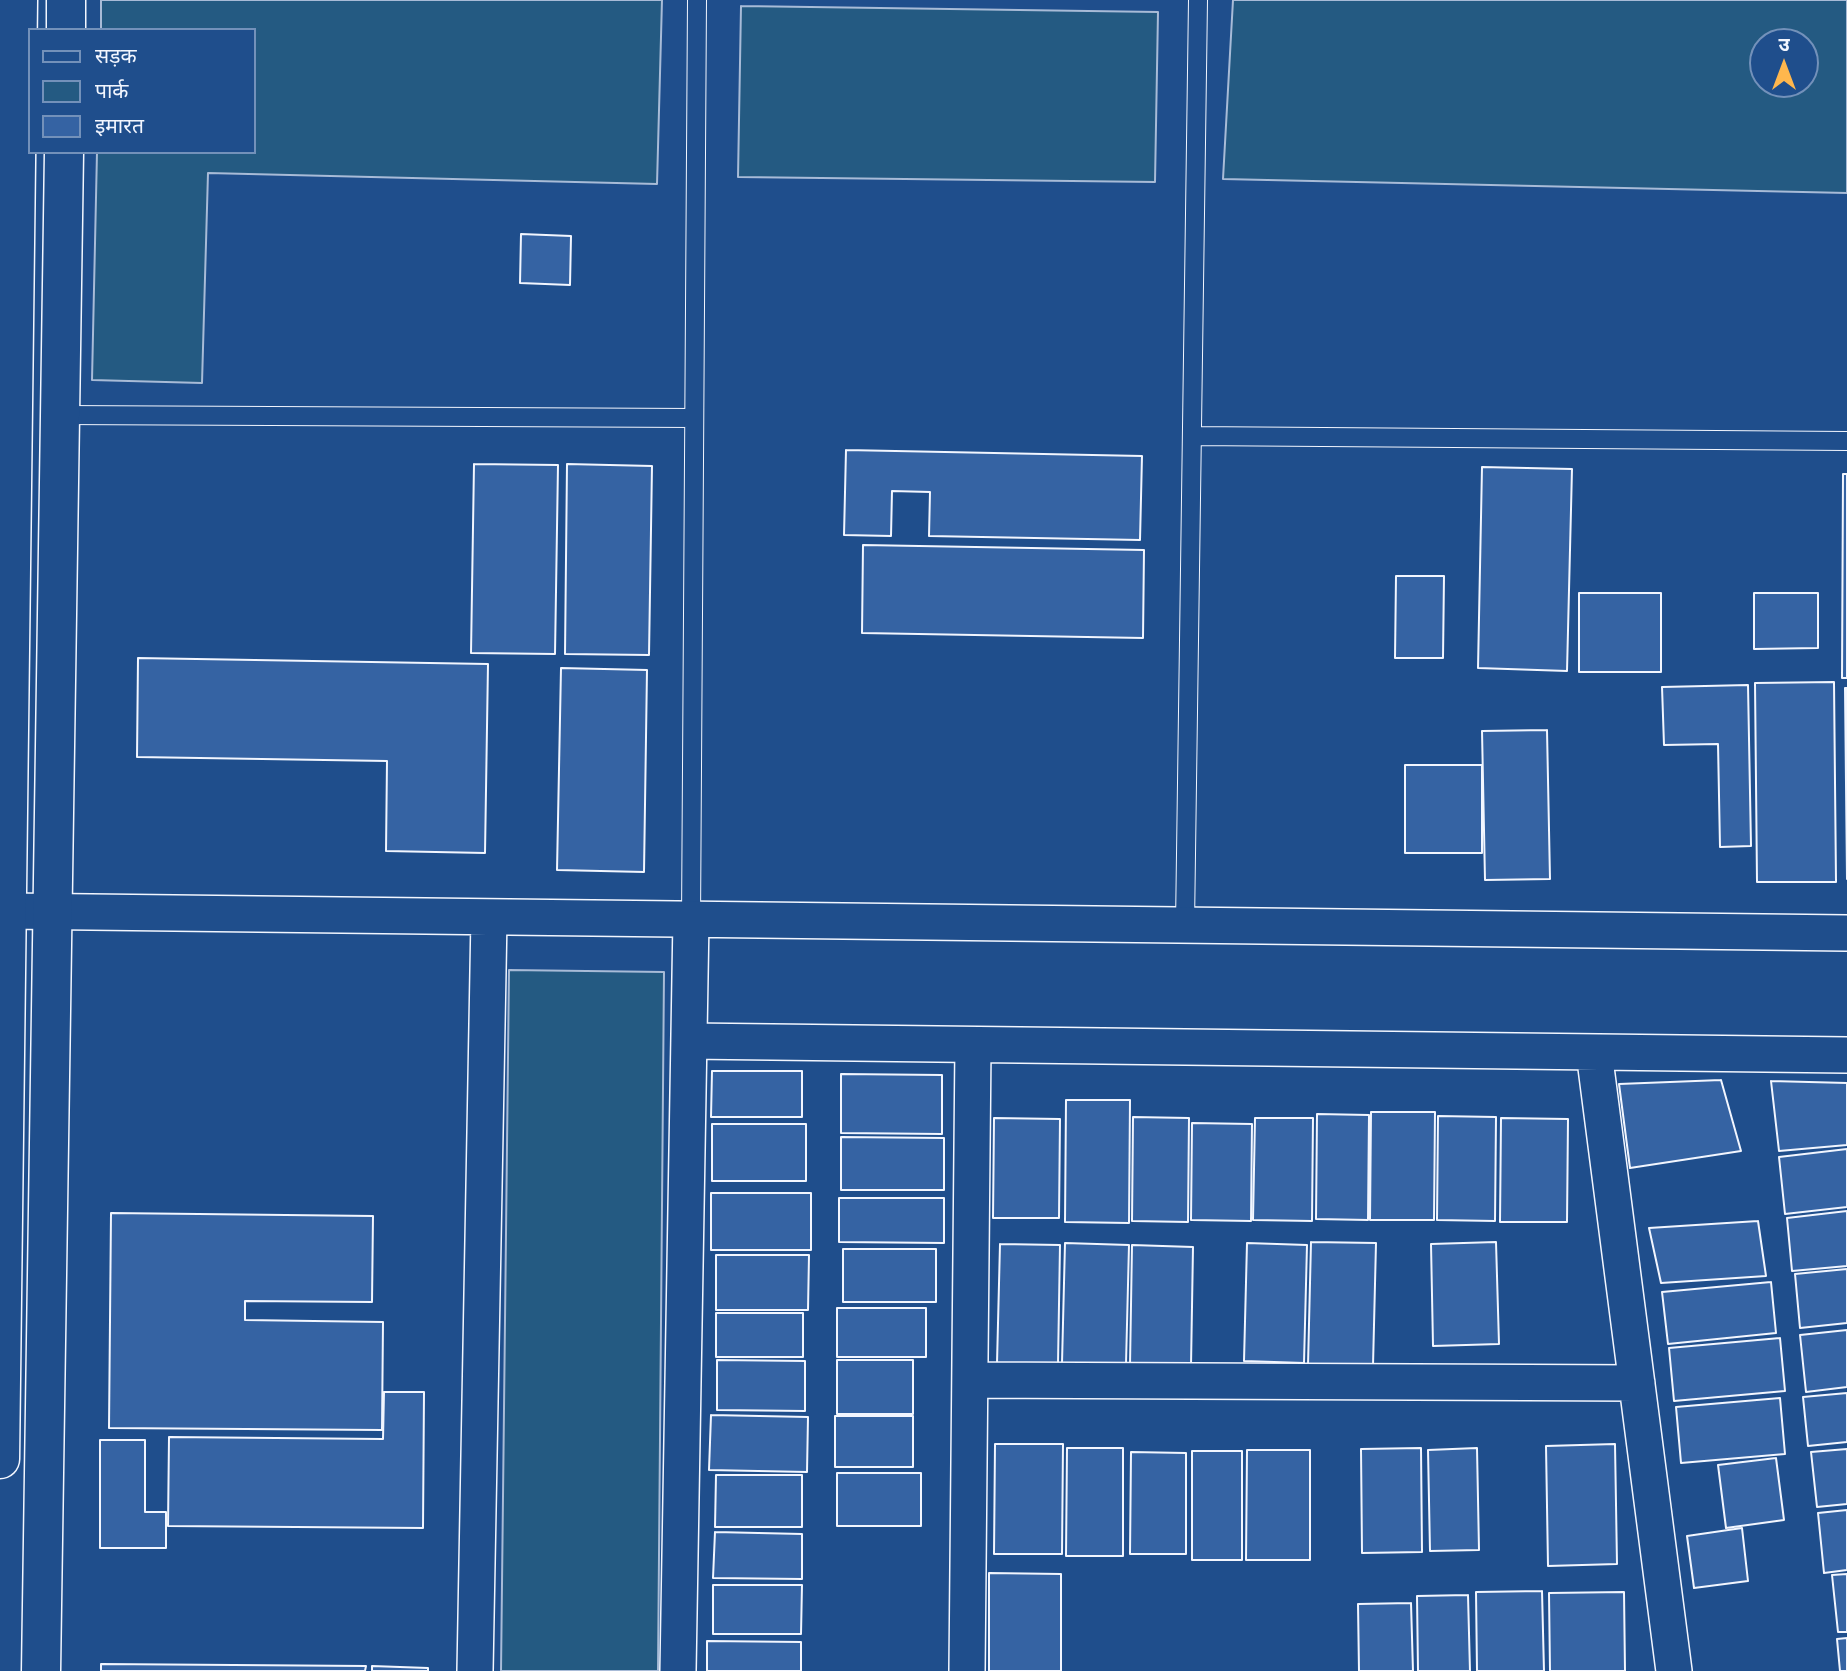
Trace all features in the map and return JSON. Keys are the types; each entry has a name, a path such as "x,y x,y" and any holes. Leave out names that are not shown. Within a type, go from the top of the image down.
{"street":[{"path":"0,1459 2,1046 7,911 4,766 18,0"},
{"path":"65,28 66,0"},
{"path":"41,1671 64,154"},
{"path":"4,766 55,766"},
{"path":"7,911 1847,933"},
{"path":"475,1671 489,917"},
{"path":"678,1671 691,919"},
{"path":"689,1041 1847,1055"},
{"path":"967,1671 973,1045"},
{"path":"1594,1052 1674,1671"},
{"path":"970,1380 1637,1383"}],"lane":[{"path":"691,919 697,0"},
{"path":"1185,925 1198,0"},
{"path":"60,415 694,418"},
{"path":"1192,436 1847,441"}],"green space":[{"path":"101,0 662,0 657,184 208,173 202,383 92,380 97,154 256,154 256,28 101,28"},
{"path":"1233,0 1847,0 1847,193 1223,179"},
{"path":"741,6 1158,12 1155,182 738,177"},
{"path":"509,970 664,972 658,1671 501,1671"}],"building":[{"path":"521,234 571,236 570,285 520,283"},
{"path":"846,450 1142,456 1140,540 929,536 930,492 892,491 891,536 844,535"},
{"path":"474,464 558,465 555,654 471,653"},
{"path":"567,464 652,466 649,655 565,654"},
{"path":"1482,467 1572,469 1567,671 1478,668"},
{"path":"1843,474 1847,474 1847,678 1842,678"},
{"path":"863,545 1144,550 1143,638 862,633"},
{"path":"1396,576 1444,576 1443,658 1395,658"},
{"path":"1579,593 1661,593 1661,672 1579,672"},
{"path":"1754,593 1818,593 1818,648 1754,649"},
{"path":"138,658 488,664 485,853 386,851 387,761 137,757"},
{"path":"561,668 647,670 644,872 557,870"},
{"path":"1834,682 1836,882 1757,882 1755,683"},
{"path":"1748,685 1751,846 1720,847 1718,744 1664,745 1662,687"},
{"path":"1845,688 1847,688 1847,879"},
{"path":"1547,730 1550,879 1485,880 1482,731"},
{"path":"1405,765 1482,765 1482,853 1405,853"},
{"path":"712,1071 802,1071 802,1117 711,1117"},
{"path":"841,1074 942,1075 942,1134 841,1133"},
{"path":"1721,1080 1741,1151 1630,1168 1619,1084"},
{"path":"1771,1081 1847,1083 1847,1145 1779,1151"},
{"path":"1066,1100 1130,1100 1129,1223 1065,1222"},
{"path":"1371,1112 1435,1112 1434,1220 1370,1220"},
{"path":"1317,1114 1369,1115 1368,1220 1316,1219"},
{"path":"1438,1116 1496,1117 1495,1221 1437,1220"},
{"path":"1133,1117 1189,1118 1188,1222 1132,1221"},
{"path":"994,1118 1060,1119 1059,1218 993,1218"},
{"path":"1255,1118 1313,1118 1312,1221 1253,1220"},
{"path":"1501,1118 1568,1119 1567,1222 1500,1222"},
{"path":"1192,1123 1252,1124 1251,1221 1191,1220"},
{"path":"712,1124 806,1124 806,1181 712,1181"},
{"path":"841,1137 944,1138 944,1190 841,1190"},
{"path":"1847,1149 1847,1207 1785,1214 1779,1157"},
{"path":"711,1193 811,1193 811,1250 711,1250"},
{"path":"839,1198 944,1198 944,1243 839,1242"},
{"path":"1847,1211 1847,1266 1792,1271 1787,1218"},
{"path":"111,1213 373,1216 372,1302 245,1301 245,1320 383,1322 382,1430 109,1428"},
{"path":"1758,1221 1766,1276 1661,1283 1649,1228"},
{"path":"1311,1242 1376,1243 1373,1366 1308,1365"},
{"path":"1496,1242 1499,1344 1433,1346 1431,1244"},
{"path":"1065,1243 1129,1245 1126,1364 1062,1363"},
{"path":"1247,1243 1307,1245 1304,1363 1244,1361"},
{"path":"1000,1244 1060,1245 1058,1364 997,1363"},
{"path":"1132,1245 1193,1247 1191,1366 1130,1365"},
{"path":"843,1249 936,1249 936,1302 843,1302"},
{"path":"716,1255 809,1255 808,1310 716,1310"},
{"path":"1847,1269 1847,1323 1800,1328 1795,1274"},
{"path":"1771,1282 1776,1333 1668,1344 1662,1292"},
{"path":"837,1308 926,1308 926,1357 837,1357"},
{"path":"716,1313 803,1313 803,1357 716,1357"},
{"path":"1847,1330 1847,1387 1806,1392 1800,1335"},
{"path":"1780,1338 1785,1391 1674,1401 1669,1348"},
{"path":"717,1360 805,1361 805,1411 717,1410"},
{"path":"837,1360 913,1360 913,1414 837,1414"},
{"path":"384,1392 424,1392 423,1528 168,1526 169,1437 383,1439"},
{"path":"1847,1393 1847,1442 1808,1446 1803,1397"},
{"path":"1780,1398 1785,1454 1681,1463 1676,1407"},
{"path":"711,1415 808,1417 807,1472 709,1470"},
{"path":"835,1416 913,1416 913,1467 835,1467"},
{"path":"100,1440 145,1440 145,1512 166,1512 166,1548 100,1548"},
{"path":"995,1444 1063,1444 1062,1554 994,1554"},
{"path":"1615,1444 1617,1564 1548,1566 1546,1446"},
{"path":"1067,1448 1123,1448 1123,1556 1066,1556"},
{"path":"1421,1448 1422,1552 1362,1553 1361,1449"},
{"path":"1477,1448 1479,1550 1430,1551 1428,1450"},
{"path":"1847,1449 1847,1504 1817,1507 1811,1452"},
{"path":"1247,1450 1310,1450 1310,1560 1246,1560"},
{"path":"1192,1451 1242,1451 1242,1560 1192,1560"},
{"path":"1131,1452 1186,1453 1186,1554 1130,1554"},
{"path":"1776,1458 1784,1520 1726,1528 1718,1465"},
{"path":"837,1473 921,1473 921,1526 837,1526"},
{"path":"716,1475 802,1475 802,1527 715,1527"},
{"path":"1847,1510 1847,1570 1824,1573 1818,1513"},
{"path":"1742,1528 1748,1581 1694,1588 1687,1536"},
{"path":"715,1532 802,1534 802,1579 713,1578"},
{"path":"989,1573 1061,1574 1061,1671 989,1671"},
{"path":"1847,1574 1847,1632 1838,1632 1832,1575"},
{"path":"713,1585 802,1585 801,1634 713,1634"},
{"path":"1542,1591 1544,1671 1477,1671 1476,1592"},
{"path":"1624,1592 1625,1671 1550,1671 1549,1593"},
{"path":"1468,1595 1470,1671 1418,1671 1417,1596"},
{"path":"1411,1603 1413,1671 1359,1671 1358,1604"},
{"path":"1847,1638 1847,1671 1840,1671 1837,1639"},
{"path":"707,1641 801,1642 801,1671 707,1671"},
{"path":"101,1664 366,1666 365,1671 101,1671"},
{"path":"372,1666 428,1668 428,1671 372,1671"}]}
